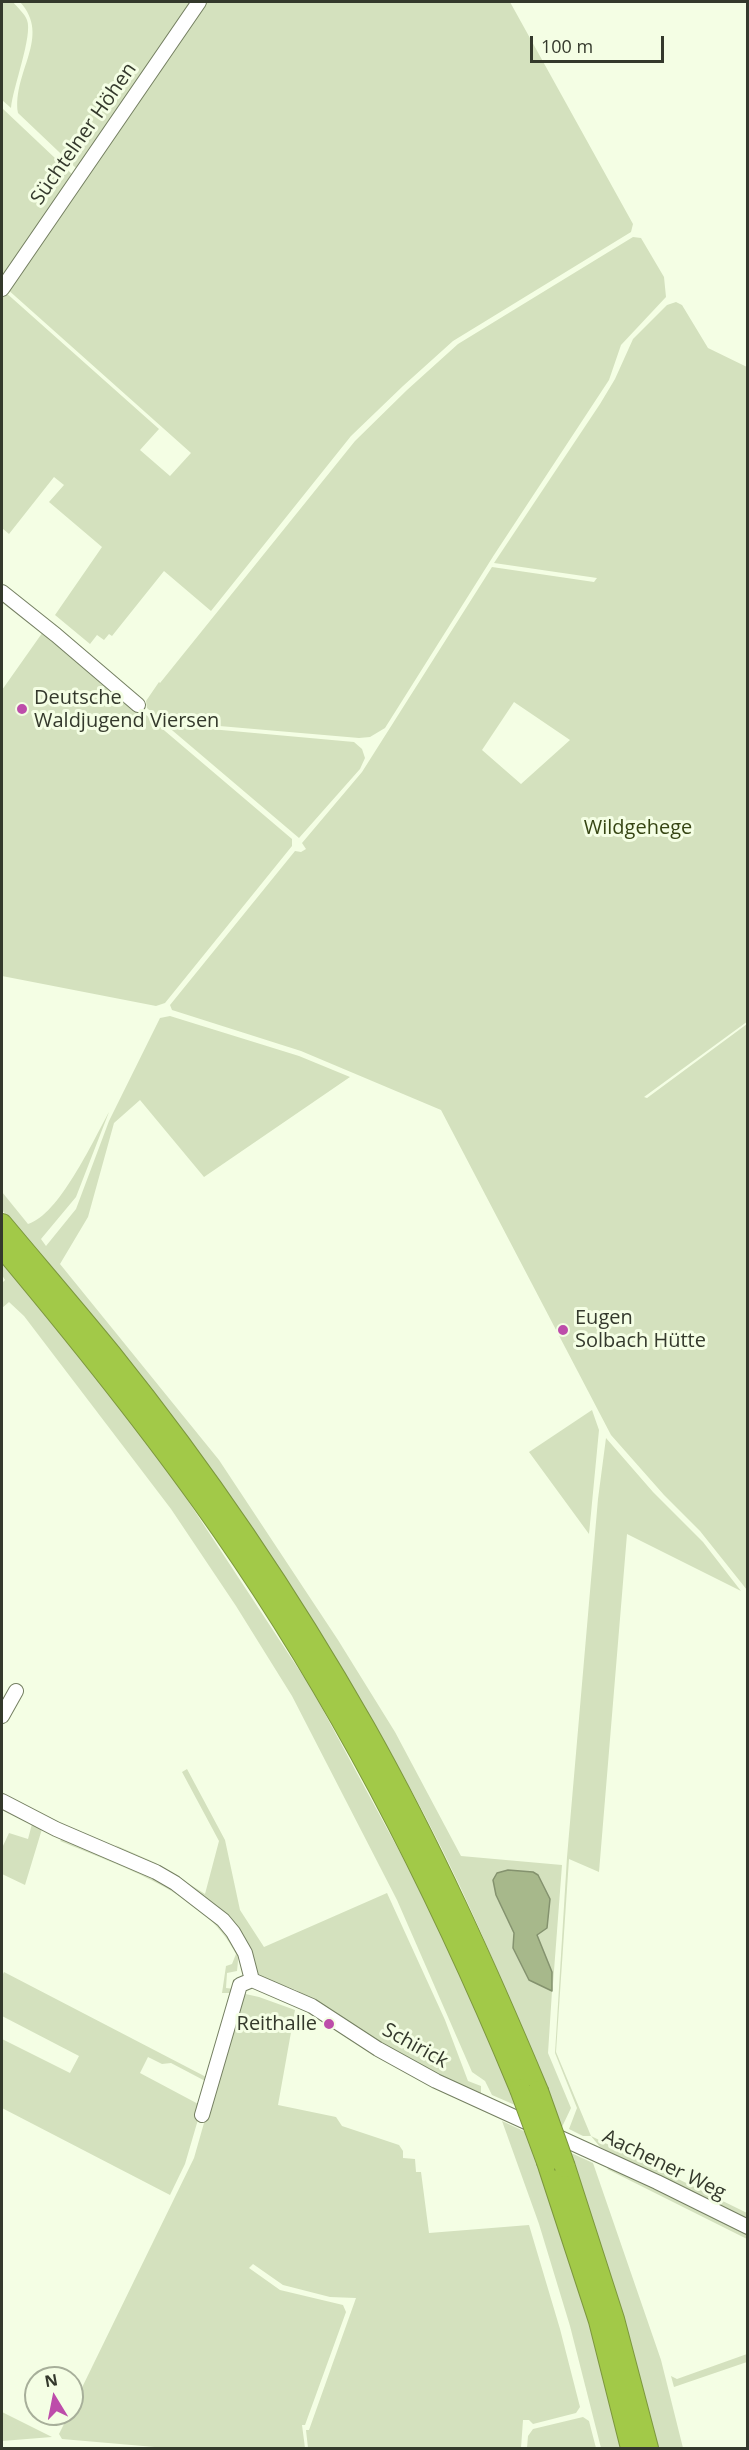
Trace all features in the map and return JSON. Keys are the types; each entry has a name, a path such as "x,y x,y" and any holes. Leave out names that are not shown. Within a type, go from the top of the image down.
{"highway":[{"path":"2,1224 111,1354 171,1432 236,1523 322,1655 387,1768 446,1882 486,1967 614,2319 648,2448"},
{"path":"2,1247 99,1364 160,1443 224,1532 308,1662 390,1806 529,2090"},
{"path":"556,2164 631,2448"}],"street":[{"name":"Süchtelner Höhen","path":"2,288 199,2"},
{"path":"2,592 138,705"},
{"path":"2,1716 16,1691"},
{"path":"2,1801 56,1829 156,1872 175,1883 223,1920 233,1932 245,1953 252,1980 240,1985 202,2115"},
{"name":"Schirick","path":"252,1980 312,2006 378,2049 436,2081 563,2138"},
{"name":"Aachener Weg","path":"563,2138 747,2227"}],"green space":[{"path":"2,2 13,2 26,18 28,27 11,108 2,100"},
{"path":"20,2 195,2 78,170 18,113 20,83 32,42 29,15"},
{"path":"204,2 510,2 633,224 631,232 453,341 403,386 351,436 211,611 164,571 112,636 109,634 104,640 97,635 90,644 55,615 102,547 49,502 64,485 54,477 9,534 2,528 2,294 4,291 159,429 140,450 170,476 191,453 6,288"},
{"path":"2,108 74,176 2,281"},
{"path":"633,237 641,238 664,277 666,297 621,345 609,380 494,555 385,728 370,737 359,738 161,721 147,708 146,701 159,682 355,441 407,390 458,344"},
{"name":"Wildgehege","path":"676,302 682,305 708,348 747,367 748,1021 644,1097 647,1098 747,1024 747,1590 700,1531 664,1495 611,1435 441,1110 301,1051 172,1010 170,1005 295,851 301,852 306,849 302,843 362,772 492,567 594,582 597,578 494,563 600,404 615,379 633,339 667,305","holes":["514,702 570,740 521,784 482,750"]},
{"path":"45,629 292,839 292,846 165,1003 156,1006 2,976 2,690"},
{"path":"166,725 354,742 362,749 365,758 360,769 299,838"},
{"path":"170,1016 299,1056 350,1077 204,1177 140,1100 114,1123 88,1217 60,1264 219,1460 338,1640 395,1732 461,1856 562,1865 553,1984 552,1972 537,1935 550,1899 538,1875 496,1895 514,1933 513,1949 529,1980 552,1991 548,2053 571,2108 562,2127 559,2125 496,1967 442,1850 390,1752 321,1634 246,1520 166,1409 94,1318 2,1210 2,1192 28,1224 40,1218 74,1176 109,1112 76,1197 41,1239 46,1246 76,1209 109,1121 160,1018"},
{"path":"2,1260 72,1339 173,1478 311,1688 424,1897 471,1996 515,2105 492,2095 485,2081 472,2072 397,1900 292,1696 236,1606 171,1509 24,1316 9,1302 2,1308 2,1283 5,1280 2,1275"},
{"path":"592,1410 599,1430 589,1534 529,1452"},
{"path":"606,1438 653,1492 703,1542 741,1591 627,1534 599,1872 569,1859 556,2052 591,2136 583,2136 569,2129 577,2108 555,2053 567,1857 598,1499"},
{"path":"187,1769 225,1840 240,1910 264,1947 387,1893 445,2020 468,2081 481,2086 481,2096 417,2067 296,1990 258,1976 247,1946 115,1845 156,1863 205,1894 219,1841 182,1772"},
{"path":"32,1824 42,1829 25,1885 2,1874 2,1848 9,1833 28,1839"},
{"path":"62,1839 120,1863 157,1882 175,1892 213,1920 234,1943 237,1951 237,1971 227,1973 226,1988 235,1989 234,1993 222,1993 226,1966 232,1964 236,1954 222,1933 204,1914 159,1884 60,1841"},
{"path":"4,1972 210,2079 209,2083 171,2063 162,2064 148,2057 140,2073 202,2106 185,2164 170,2195 2,2108 2,2039 70,2073 79,2056 2,2016 2,1976"},
{"path":"241,1993 295,2010 278,2105 336,2117 342,2126 399,2145 403,2151 403,2158 415,2159 416,2172 421,2172 429,2233 529,2225 580,2407 576,2413 533,2424 529,2420 523,2420 521,2448 308,2448 306,2430 309,2430 356,2298 330,2297 283,2285 253,2264 249,2268 280,2290 343,2305 346,2312 305,2425 302,2425 305,2448 166,2448 62,2439 59,2434 63,2426 84,2426 84,2383 194,2158"},
{"path":"502,2121 593,2163 661,2360 683,2448 601,2448 570,2326 539,2224"},
{"path":"591,2136 747,2213 747,2221 600,2147"},
{"path":"614,2165 747,2233 747,2239 607,2169"},
{"path":"747,2354 747,2362 674,2387 671,2376 677,2379"},
{"path":"2,2412 24,2423 24,2426 30,2426 52,2437 2,2441"},
{"path":"583,2417 589,2421 596,2448 527,2448 528,2436 533,2429"}],"shaded area":[{"path":"508,1870 533,1872 538,1875 550,1899 547,1928 537,1935 552,1972 552,1991 529,1980 513,1948 514,1933 496,1895 493,1880 497,1873"}],"place":[{"name":"Deutsche Waldjugend Viersen","path":"22,709"},
{"name":"Eugen Solbach Hütte","path":"563,1330"},
{"name":"Reithalle","path":"329,2024"}]}
